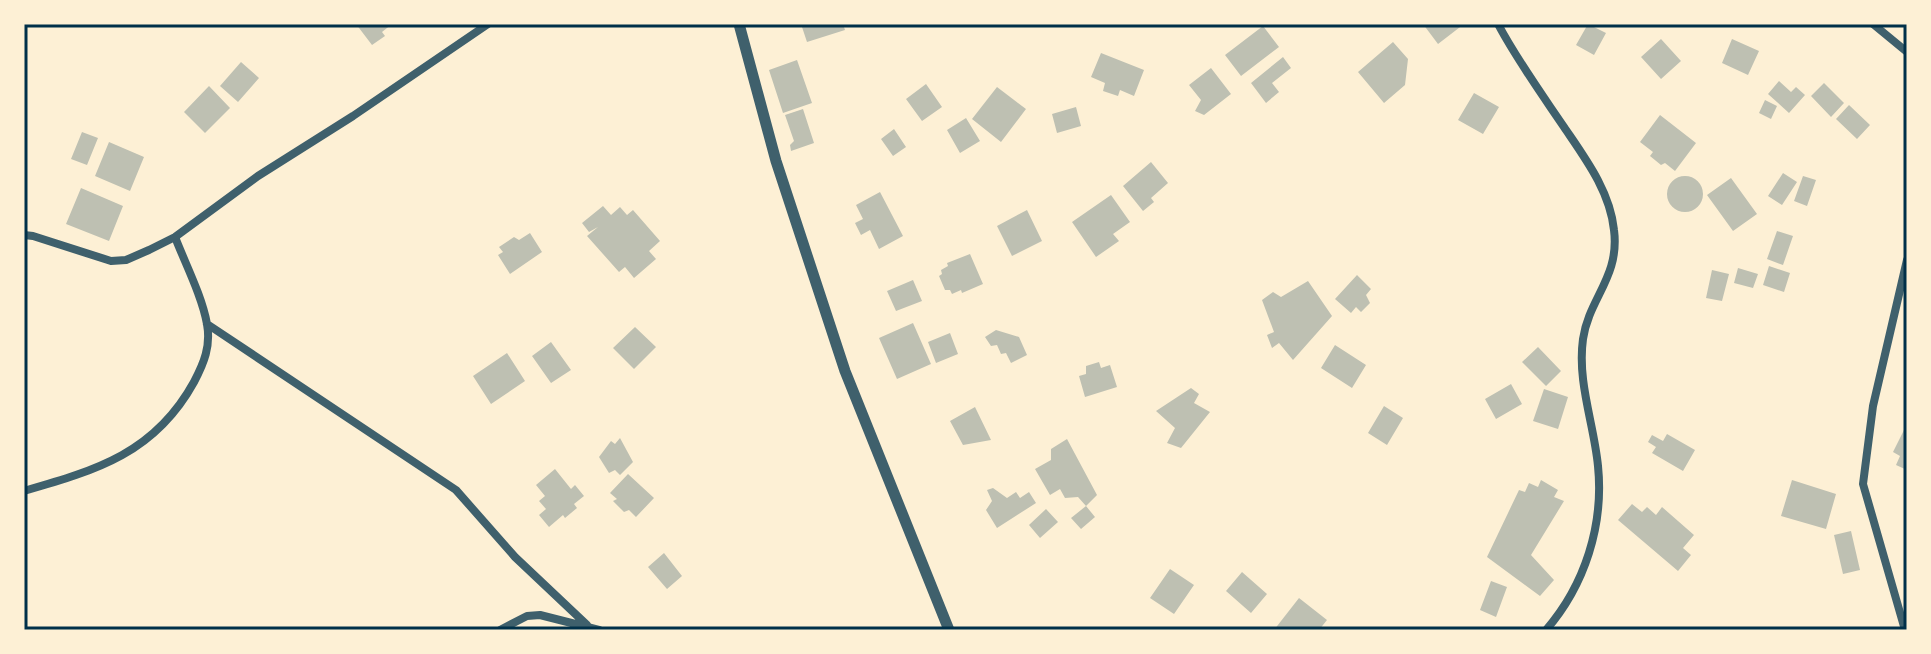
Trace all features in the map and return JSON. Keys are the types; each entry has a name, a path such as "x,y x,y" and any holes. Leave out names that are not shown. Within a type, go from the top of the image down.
{"street":[{"path":"24,235 111,261 126,260 175,237 258,176 488,24"},
{"path":"739,24 776,161 845,371 949,630"},
{"path":"1498,24 1510,47 1598,177 1614,229 1612,269 1587,319 1581,362 1599,467 1595,531 1581,577 1560,614 1546,630"},
{"path":"1873,24 1907,52"},
{"path":"24,491 82,474 130,451 159,431 185,398 207,358 207,324 175,237"},
{"path":"1905,630 1863,484 1873,406 1907,260"},
{"path":"207,324 456,490 515,557 587,625"},
{"path":"540,615 551,610 555,596"},
{"path":"500,630 527,616 540,615 599,630"}],"building":[{"path":"356,24 392,24 382,32 385,36 372,45"},
{"path":"801,24 843,24 845,30 807,42"},
{"path":"1423,24 1464,24 1438,44"},
{"path":"1588,24 1606,33 1594,55 1576,45"},
{"path":"1263,26 1279,47 1241,76 1225,55"},
{"path":"1661,39 1681,61 1661,79 1641,57"},
{"path":"1732,39 1759,51 1748,75 1722,63"},
{"path":"1393,42 1408,59 1405,85 1384,103 1358,72"},
{"path":"1101,53 1144,70 1134,96 1120,90 1118,96 1103,91 1105,83 1091,77"},
{"path":"1283,57 1291,68 1272,83 1279,92 1266,103 1251,83"},
{"path":"797,60 812,103 783,113 769,70"},
{"path":"241,62 259,78 238,102 220,86"},
{"path":"1211,68 1231,94 1204,115 1195,111 1201,100 1189,85"},
{"path":"1779,81 1791,92 1796,87 1805,95 1789,113 1768,94"},
{"path":"1824,83 1844,103 1831,117 1811,96"},
{"path":"926,84 942,107 922,121 906,99"},
{"path":"209,86 230,108 205,133 184,112"},
{"path":"997,87 1026,109 1001,142 972,119"},
{"path":"1474,93 1499,107 1483,134 1458,120"},
{"path":"1765,100 1777,106 1771,119 1759,113"},
{"path":"1849,105 1870,125 1857,139 1836,119"},
{"path":"1076,107 1081,126 1057,133 1052,114"},
{"path":"803,109 814,143 791,151 790,145 794,141 785,115"},
{"path":"1660,115 1696,143 1675,171 1650,156 1653,152 1640,142"},
{"path":"966,118 980,141 960,153 947,130"},
{"path":"894,129 906,147 893,156 881,139"},
{"path":"82,132 98,138 87,165 71,159"},
{"path":"109,142 144,157 130,191 95,176"},
{"path":"1151,162 1168,183 1151,198 1154,202 1143,211 1123,186"},
{"path":"1783,173 1797,182 1782,205 1768,196"},
{"path":"1685,176 1698,181 1703,194 1698,207 1685,212 1672,207 1667,194 1672,181"},
{"path":"1803,176 1816,180 1807,206 1794,201"},
{"path":"1731,178 1757,214 1733,231 1707,195"},
{"path":"81,188 123,206 109,241 66,224"},
{"path":"880,192 903,236 879,249 870,230 861,235 855,223 863,219 856,205"},
{"path":"1111,195 1130,222 1113,234 1119,241 1096,257 1072,222"},
{"path":"603,206 611,215 620,207 627,215 633,210 660,241 649,251 656,259 634,278 625,267 619,272 587,236 598,227 589,232 582,223"},
{"path":"1027,210 1042,241 1012,256 997,226"},
{"path":"1777,231 1793,236 1783,265 1767,259"},
{"path":"530,233 542,252 510,274 498,255 503,252 499,247 514,237 519,240"},
{"path":"970,254 983,284 952,294 950,290 945,290 939,276 941,270 948,266 947,263"},
{"path":"1769,266 1790,273 1784,292 1763,285"},
{"path":"1738,268 1758,274 1753,288 1734,283"},
{"path":"1712,270 1729,274 1722,301 1706,298"},
{"path":"1357,275 1371,289 1366,295 1370,303 1361,312 1356,307 1351,313 1335,299"},
{"path":"913,280 922,301 896,311 887,291"},
{"path":"1308,281 1332,316 1293,360 1279,343 1272,348 1267,335 1274,332 1262,300 1273,292 1281,297"},
{"path":"913,323 931,364 897,379 879,338"},
{"path":"635,327 656,347 634,369 613,348"},
{"path":"996,330 1019,337 1027,355 1011,363 1006,353 1001,354 997,345 991,346 985,337"},
{"path":"950,333 958,354 936,363 928,342"},
{"path":"551,342 571,370 551,383 532,356"},
{"path":"1335,345 1366,365 1352,388 1321,368"},
{"path":"1538,347 1561,371 1546,386 1522,362"},
{"path":"507,353 525,381 491,404 473,376"},
{"path":"1099,362 1101,368 1110,365 1117,387 1085,397 1079,376 1086,374 1086,366"},
{"path":"1511,384 1522,404 1496,419 1485,399"},
{"path":"1191,388 1199,394 1194,403 1210,412 1181,448 1167,443 1175,428 1156,411"},
{"path":"1544,389 1568,397 1558,429 1533,421"},
{"path":"1384,406 1403,418 1387,445 1368,433"},
{"path":"975,407 991,440 963,445 950,421"},
{"path":"1905,428 1907,470 1896,465 1900,456 1893,452"},
{"path":"1667,434 1695,450 1683,471 1652,453 1656,447 1648,442 1652,435 1663,441"},
{"path":"620,438 633,462 620,475 615,470 609,473 599,457 611,441 615,444"},
{"path":"1067,439 1097,495 1086,506 1078,497 1065,498 1060,489 1050,495 1035,469 1051,460 1051,449"},
{"path":"555,469 571,489 575,485 584,496 574,504 577,508 549,527 539,515 546,509 539,501 545,496 536,485"},
{"path":"628,474 654,498 636,517 629,510 624,512 610,493"},
{"path":"1541,480 1558,490 1554,497 1564,501 1531,555 1554,580 1540,596 1487,557 1519,490 1525,492 1529,483 1538,487"},
{"path":"1792,480 1836,494 1826,529 1781,516"},
{"path":"993,488 1007,498 1016,492 1020,498 1029,492 1036,503 997,528 986,510 992,501 987,490"},
{"path":"1632,504 1642,512 1647,507 1656,515 1662,507 1694,535 1683,548 1691,555 1678,571 1618,520"},
{"path":"1086,506 1095,517 1081,529 1071,518"},
{"path":"1046,509 1058,522 1040,538 1029,525"},
{"path":"1851,531 1860,570 1843,574 1834,535"},
{"path":"664,553 682,576 667,589 648,567"},
{"path":"1170,569 1194,585 1174,614 1150,598"},
{"path":"1242,572 1267,594 1251,613 1226,591"},
{"path":"1491,581 1507,587 1496,617 1480,610"},
{"path":"1299,598 1327,620 1319,630 1274,630"}]}
